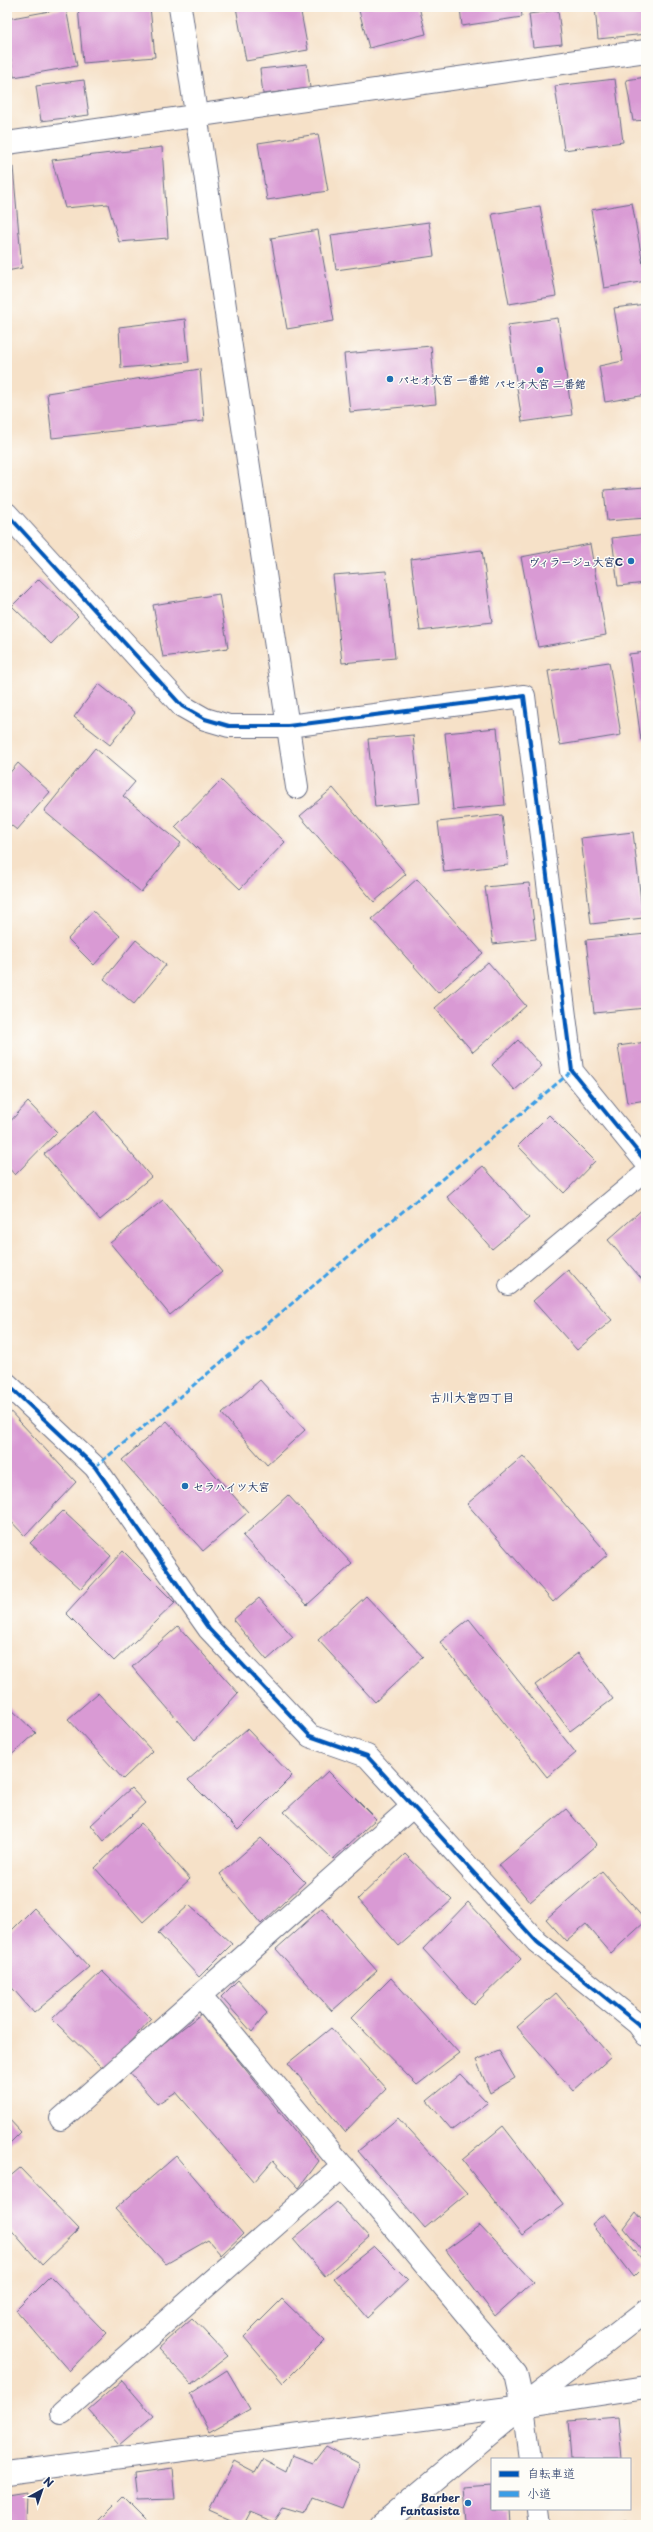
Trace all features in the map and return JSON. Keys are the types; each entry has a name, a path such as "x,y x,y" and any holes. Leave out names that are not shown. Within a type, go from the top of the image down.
{"street":[{"path":"180,7 297,787"},
{"path":"7,143 646,51"},
{"path":"7,514 182,706 205,719 229,726 288,726 524,696 572,1071 646,1162"},
{"path":"7,1384 95,1466 209,1629 310,1736 367,1756 537,1942 644,2026"},
{"path":"61,2119 413,1806"},
{"path":"200,1995 516,2374 523,2406 530,2458"},
{"path":"62,2413 343,2166"},
{"path":"381,2525 523,2406 646,2311"},
{"path":"7,2473 523,2406 646,2387"},
{"path":"537,2510 539,2525"}],"lane":[{"path":"508,1286 646,1171"}],"building":[{"path":"78,7 150,7 155,57 83,63"},
{"path":"236,7 300,7 308,50 246,61"},
{"path":"358,7 419,7 426,34 369,48"},
{"path":"460,7 521,7 522,17 462,26"},
{"path":"595,7 646,7 646,34 598,39"},
{"path":"66,8 77,66 14,77 7,38 7,19"},
{"path":"558,10 562,44 533,47 529,14"},
{"path":"307,64 310,88 263,94 260,69"},
{"path":"646,77 646,120 633,121 626,80"},
{"path":"615,79 623,142 564,150 555,86"},
{"path":"84,80 89,115 41,121 36,86"},
{"path":"318,134 328,191 267,200 258,143"},
{"path":"162,147 168,238 119,242 108,204 65,208 52,160"},
{"path":"7,167 13,167 22,268 7,271"},
{"path":"632,203 646,281 604,288 591,210"},
{"path":"540,206 556,296 509,304 492,214"},
{"path":"429,222 434,256 336,270 331,235"},
{"path":"318,230 334,321 287,329 271,238"},
{"path":"646,304 646,395 605,402 599,366 623,361 614,308"},
{"name":"パセオ大宮 二番館","path":"558,318 572,415 522,422 508,325"},
{"path":"185,319 189,362 121,368 119,327"},
{"name":"パセオ大宮 一番館","path":"431,346 436,404 350,412 344,354"},
{"path":"200,369 204,421 52,438 47,393"},
{"path":"646,487 646,518 607,521 604,490"},
{"name":"ヴィラージュ大宮C","path":"646,534 646,583 618,586 612,538"},
{"path":"590,544 606,635 538,647 521,557"},
{"path":"482,550 492,622 420,631 411,559"},
{"path":"386,571 395,658 342,663 333,575"},
{"path":"39,579 78,616 51,644 12,606"},
{"path":"219,594 228,648 163,657 153,605"},
{"path":"646,652 646,739 641,740 629,654"},
{"path":"609,662 621,735 560,745 548,671"},
{"path":"99,684 135,713 110,745 74,717"},
{"path":"497,728 505,805 453,810 445,733"},
{"path":"413,735 420,803 375,807 368,739"},
{"path":"95,748 135,782 123,796 181,843 141,892 44,811"},
{"path":"18,763 50,792 17,830 7,822 7,776"},
{"path":"221,780 285,842 240,889 175,827"},
{"path":"333,788 406,874 374,902 300,816"},
{"path":"502,815 508,865 444,872 438,822"},
{"path":"633,832 643,918 591,924 581,838"},
{"path":"417,879 483,953 438,993 372,919"},
{"path":"529,883 536,939 493,944 485,887"},
{"path":"93,911 120,936 94,965 68,939"},
{"path":"646,934 646,1008 594,1013 586,940"},
{"path":"136,940 166,965 134,1004 104,979"},
{"path":"488,962 526,1006 473,1052 435,1008"},
{"path":"518,1040 542,1066 515,1090 492,1065"},
{"path":"646,1042 646,1100 627,1103 618,1046"},
{"path":"28,1102 57,1132 15,1175 7,1166 7,1125"},
{"path":"95,1111 151,1177 100,1220 44,1154"},
{"path":"549,1115 595,1161 564,1193 518,1146"},
{"path":"483,1166 529,1218 492,1249 447,1197"},
{"path":"163,1200 222,1272 170,1315 110,1243"},
{"path":"646,1206 646,1284 608,1240"},
{"path":"568,1270 612,1320 577,1350 533,1301"},
{"path":"260,1380 305,1430 267,1465 222,1414"},
{"path":"7,1408 76,1482 25,1536 7,1517"},
{"name":"セラハイツ大宮","path":"167,1421 248,1512 203,1551 122,1460"},
{"path":"523,1456 608,1554 553,1602 467,1504"},
{"path":"288,1495 352,1564 307,1605 243,1536"},
{"path":"63,1511 111,1556 81,1589 30,1543"},
{"path":"123,1551 175,1603 114,1661 66,1613"},
{"path":"366,1596 423,1657 375,1702 318,1640"},
{"path":"259,1598 293,1637 267,1660 233,1620"},
{"path":"469,1619 576,1753 547,1777 440,1642"},
{"path":"178,1626 238,1693 195,1740 132,1667"},
{"path":"578,1653 613,1699 570,1731 535,1685"},
{"path":"98,1693 152,1751 123,1779 68,1719"},
{"path":"7,1705 36,1733 7,1759"},
{"path":"247,1729 292,1776 238,1830 188,1780"},
{"path":"328,1771 376,1819 333,1859 284,1812"},
{"path":"131,1788 145,1803 104,1841 91,1825"},
{"path":"566,1809 597,1845 530,1902 499,1865"},
{"path":"141,1823 190,1879 143,1922 95,1868"},
{"path":"261,1838 305,1882 261,1924 220,1874"},
{"path":"405,1854 452,1900 399,1946 358,1899"},
{"path":"602,1871 646,1921 611,1953 586,1924 566,1941 546,1919"},
{"path":"468,1902 521,1959 474,2005 423,1949"},
{"path":"189,1905 232,1944 199,1977 158,1933"},
{"path":"34,1908 89,1967 34,2013 7,1982 7,1935"},
{"path":"322,1908 377,1971 332,2011 276,1949"},
{"path":"102,1971 151,2019 104,2070 52,2019"},
{"path":"391,1978 459,2053 417,2085 351,2018"},
{"path":"238,1980 267,2013 252,2032 221,1997"},
{"path":"556,1993 611,2057 573,2091 517,2027"},
{"path":"201,2014 319,2161 299,2188 273,2160 254,2182 176,2092 157,2104 128,2071"},
{"path":"331,2028 386,2089 345,2132 288,2063"},
{"path":"499,2051 515,2078 490,2093 476,2060"},
{"path":"460,2074 488,2103 452,2130 427,2101"},
{"path":"7,2117 21,2132 7,2146"},
{"path":"398,2118 467,2193 425,2228 358,2151"},
{"path":"503,2126 564,2205 522,2236 462,2160"},
{"path":"176,2156 243,2234 221,2255 208,2240 166,2264 115,2209"},
{"path":"20,2168 79,2229 42,2265 7,2225 7,2179"},
{"path":"337,2202 369,2237 325,2276 293,2239"},
{"path":"636,2212 646,2224 646,2255 624,2228"},
{"path":"604,2214 646,2264 633,2277 592,2224"},
{"path":"480,2225 533,2282 495,2316 446,2250"},
{"path":"374,2246 408,2280 368,2318 334,2278"},
{"path":"50,2276 106,2333 69,2371 16,2310"},
{"path":"282,2299 325,2341 283,2383 244,2337"},
{"path":"192,2318 228,2356 192,2384 158,2348"},
{"path":"227,2370 250,2409 209,2432 190,2394"},
{"path":"122,2380 153,2416 119,2445 88,2410"},
{"path":"618,2417 622,2458 571,2458 568,2421"},
{"path":"326,2446 360,2464 342,2508 312,2497 304,2515 283,2509 274,2522 250,2512 243,2525 209,2510 234,2462 255,2473 263,2459 286,2471 292,2455 313,2463"},
{"path":"172,2469 175,2499 137,2500 134,2474"},
{"path":"491,2485 491,2510 509,2510 510,2525 467,2525 464,2487"},
{"path":"26,2492 25,2525 7,2525 7,2495"},
{"path":"123,2497 151,2525 95,2525"},
{"path":"626,2521 626,2525 602,2525 602,2524"}],"marked path":[{"path":"95,1467 572,1071"}],"cycle path":[{"path":"7,514 182,706 205,719 229,726 288,726 524,696 572,1071 646,1162"},
{"path":"7,1384 95,1467 209,1629 310,1736 367,1756 537,1942 638,2024 646,2035"}],"place":[{"name":"パセオ大宮 二番館","path":"540,370"},
{"name":"パセオ大宮 一番館","path":"390,379"},
{"name":"ヴィラージュ大宮C","path":"631,561"},
{"name":"セラハイツ大宮","path":"185,1486"},
{"name":"Barber Fantasista","path":"468,2503"}],"district":[{"name":"古川大宮四丁目","path":"472,1397"}]}
